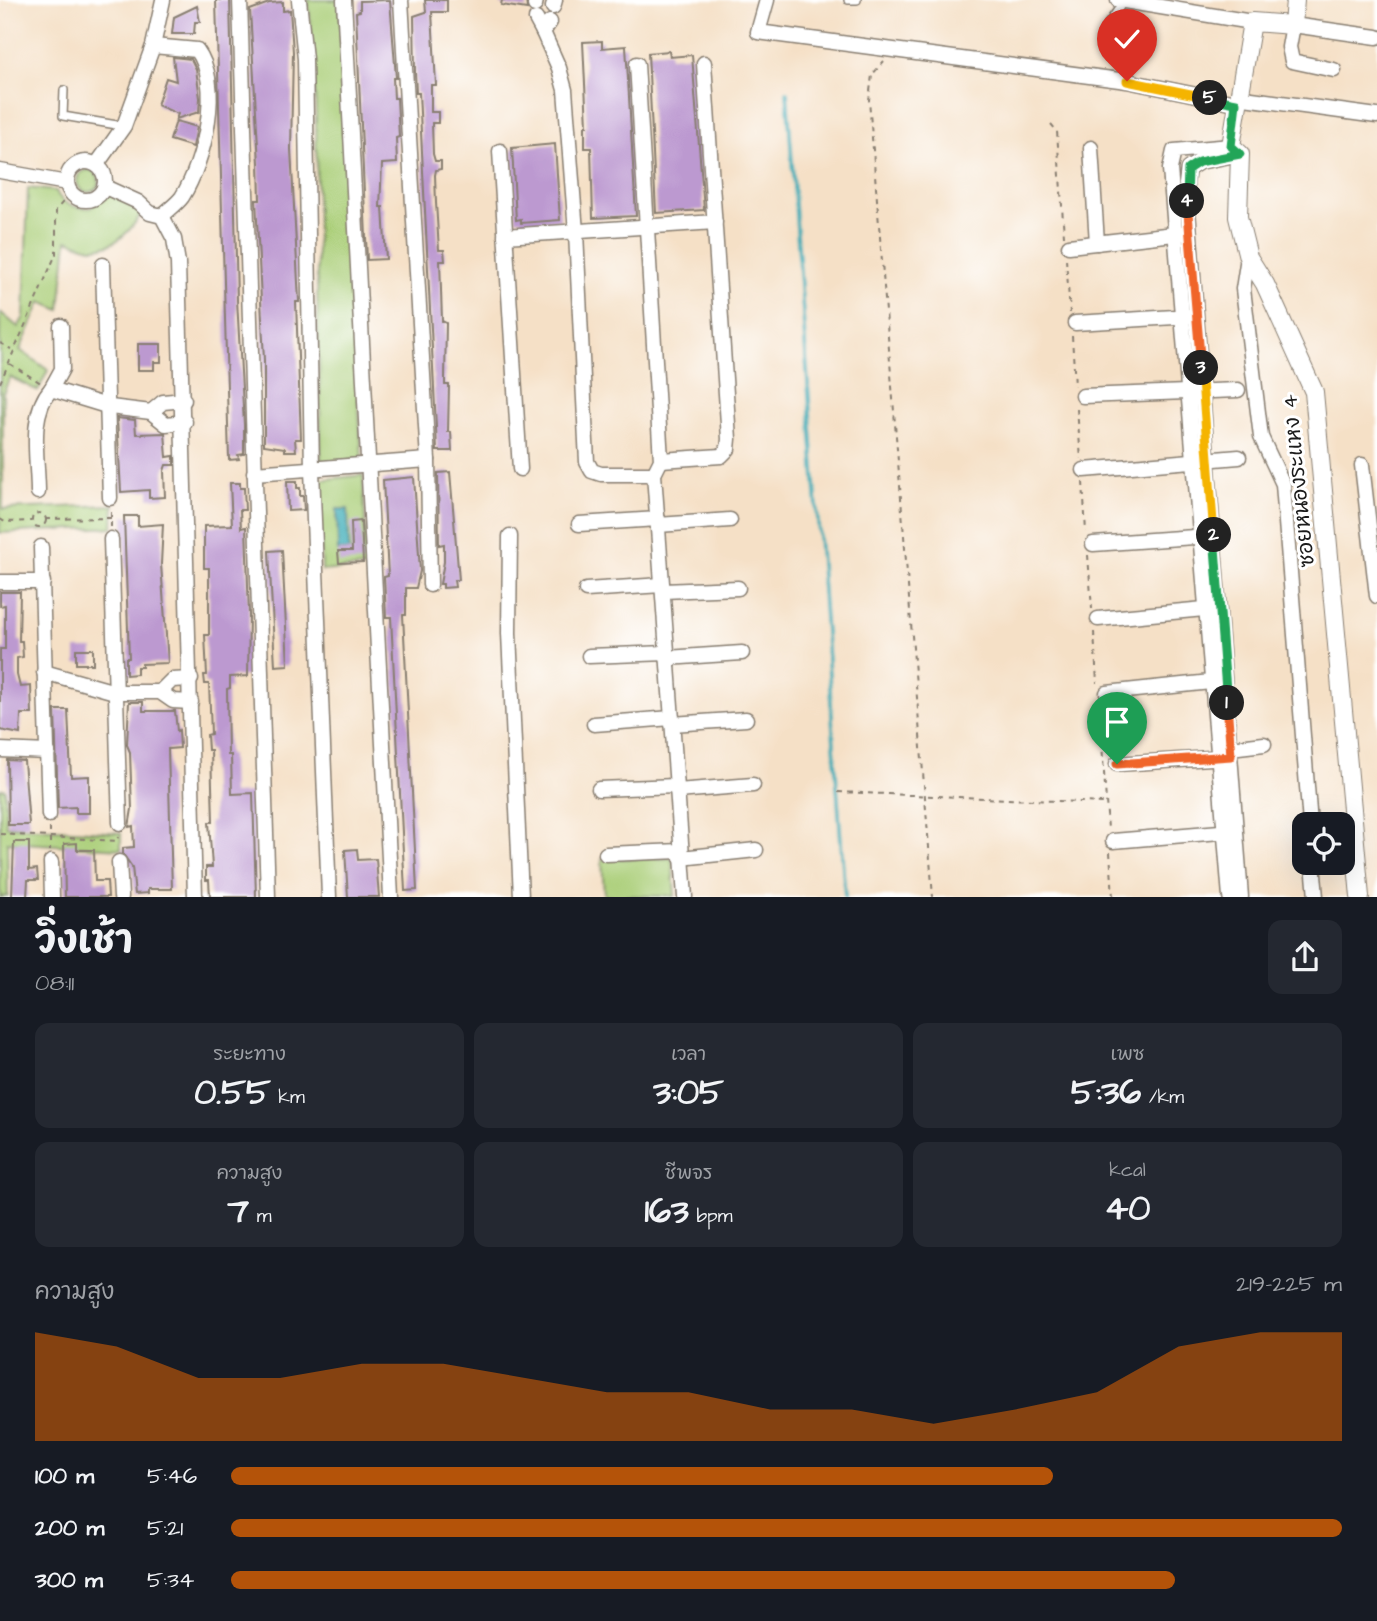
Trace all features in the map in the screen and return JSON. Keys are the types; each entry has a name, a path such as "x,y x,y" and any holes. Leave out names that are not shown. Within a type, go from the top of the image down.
{"street":[{"path":"97,164 124,126 153,46 163,0"},
{"path":"240,0 268,897"},
{"path":"299,0 305,59 312,470 329,897"},
{"path":"344,0 391,897"},
{"path":"401,0 428,460 430,585"},
{"path":"767,0 758,32 1127,81 1236,100 1377,116"},
{"path":"1118,0 1252,22 1377,37"},
{"path":"1295,0 1289,47 1292,61 1334,70"},
{"path":"544,12 563,80 576,232 587,462 592,471 601,474 654,474"},
{"name":"ซอยหนองระแหง 4","path":"1252,22 1236,100 1238,217 1248,257 1265,284 1314,392 1360,897"},
{"path":"153,46 197,50 206,62 204,143 197,168 180,199 162,216"},
{"path":"637,64 661,460 654,474 685,897"},
{"path":"661,460 721,456 728,449 704,64"},
{"path":"1091,148 1097,243"},
{"path":"1230,897 1231,832 1227,754 1191,316 1182,233 1170,169 1174,150 1235,150"},
{"path":"1182,233 1188,169 1199,162 1235,150"},
{"path":"500,151 520,469"},
{"path":"0,172 69,188 78,198 91,200 105,187 105,174 97,164 79,163 70,171 69,188"},
{"path":"105,187 138,202 150,213 162,216 174,239 178,264 185,422 195,897"},
{"path":"505,236 715,222"},
{"path":"1066,247 1182,233"},
{"path":"1248,257 1243,289 1261,437 1283,484 1309,812"},
{"path":"103,265 110,407 110,498"},
{"path":"1073,328 1191,316"},
{"path":"38,492 37,420 44,397 62,369 61,326"},
{"path":"51,388 110,407 152,412 166,424 185,422"},
{"path":"1079,398 1238,390"},
{"path":"152,412 163,402 184,400"},
{"path":"1082,468 1239,457"},
{"path":"254,473 428,460"},
{"path":"1362,465 1377,596"},
{"path":"579,524 730,520"},
{"path":"510,536 509,633 521,897"},
{"path":"1093,544 1208,536"},
{"path":"111,539 120,822"},
{"path":"41,547 49,815"},
{"path":"0,582 43,582"},
{"path":"586,590 738,588"},
{"path":"1094,618 1213,608"},
{"path":"589,656 742,653"},
{"path":"44,672 115,692 160,692 173,701 191,702"},
{"path":"160,692 172,680 191,679"},
{"path":"1107,693 1219,681"},
{"path":"594,723 746,719"},
{"path":"1117,764 1227,754 1264,744"},
{"path":"0,750 48,752"},
{"path":"599,789 753,785"},
{"path":"1110,838 1231,832"},
{"path":"1231,832 1241,897"},
{"path":"606,854 681,855 756,850"},
{"path":"51,862 52,897"},
{"path":"119,862 121,897"},
{"path":"1314,875 1316,897"}],"lane":[{"path":"848,0 857,0"},
{"path":"1105,28 1124,1"},
{"path":"64,90 63,116 124,126"}],"path":[{"path":"889,48 883,63 872,75 869,100 933,897"},
{"path":"1051,124 1057,131 1079,398 1113,897"},
{"path":"0,383 36,296 47,282 56,254 56,210 69,188"},
{"path":"0,343 12,350"},
{"path":"9,364 51,388"},
{"path":"110,498 111,539"},
{"path":"46,519 40,512 33,515 32,520 39,527 46,519 111,518"},
{"path":"0,519 5,522 31,521"},
{"path":"838,793 1106,803"},
{"path":"49,815 51,862"},
{"path":"0,834 117,841 120,822"}],"green space":[{"path":"308,0 340,0 349,251 362,459 321,463 317,166 312,33"},
{"path":"88,170 98,177 99,181 92,191 88,192 78,185 77,181 84,171"},
{"path":"111,186 147,203 132,227 112,244 91,248 67,240 60,310 41,302 20,350 48,370 38,391 10,377 3,393 3,509 114,505 113,527 0,533 0,312 18,327 24,317 28,188 56,191 62,200 70,205 91,208"},
{"path":"363,475 367,567 322,571 319,480"},
{"path":"0,789 5,789 6,826 121,833 121,849 7,842 8,896 0,897"},
{"path":"672,858 675,896 604,896 602,859"}],"water":[{"path":"337,509 348,509 349,551 338,551"}],"building":[{"path":"216,0 230,0 237,300 244,425 244,454 238,455 239,459 229,460"},
{"path":"390,0 396,78 393,78 394,98 397,98 399,137 396,138 397,163 382,164 380,207 383,207 386,259 367,260 356,12 360,11 360,1"},
{"path":"425,0 447,0 447,12 432,12 436,85 431,85 431,112 438,112 438,123 432,123 433,154 435,161 441,161 441,169 436,170 435,175 436,203 439,250 444,250 445,261 440,261 442,321 446,323 445,385 449,385 448,432 451,432 452,451 437,451 419,93 416,93 415,72 414,16 426,12"},
{"path":"502,0 526,0 527,9 501,5"},
{"path":"283,2 283,11 290,10 293,52 291,149 299,302 296,302 301,439 295,439 296,451 264,445 264,360 256,200 260,200 259,163 250,10 269,3"},
{"path":"197,6 200,22 195,22 194,34 172,34 174,17"},
{"path":"602,41 602,48 626,46 636,216 593,218 591,148 585,148 587,126 583,42"},
{"path":"669,51 670,57 692,55 704,210 656,213 648,53"},
{"path":"173,57 191,59 196,69 200,98 199,112 176,119 178,114 157,105 166,78 176,81"},
{"path":"176,121 197,127 193,147 170,140"},
{"path":"555,144 560,220 521,223 521,219 516,220 512,148"},
{"path":"138,344 161,344 161,362 154,362 154,370 138,370"},
{"path":"117,418 135,420 136,434 165,433 167,457 174,456 174,465 166,465 164,471 165,497 149,498 149,490 121,492"},
{"path":"450,472 459,580 454,580 455,587 443,588 443,584 440,584 444,544 439,545 438,473"},
{"path":"414,477 420,571 416,588 406,588 406,615 403,615 417,890 405,891 391,617 386,617 384,577 388,576 383,480"},
{"path":"287,481 297,481 300,496 303,496 304,510 288,511"},
{"path":"230,483 240,483 240,488 244,488 245,510 240,510 241,528 246,527 249,615 248,676 230,677 230,688 227,689 228,755 231,755 232,794 253,793 256,897 210,897 209,880 206,880 206,867 212,867 209,822 213,822 211,750 208,750 207,735 211,734 209,684 205,684 204,675 207,675 205,635 209,635 209,568 204,568 204,526 232,525"},
{"path":"124,516 138,516 138,526 163,524 161,564 168,663 142,664 142,667 137,667 137,674 126,675 126,658 129,658"},
{"path":"361,521 363,562 339,563 338,551 352,551 351,522"},
{"path":"282,550 288,665 275,666 269,551"},
{"path":"0,592 20,592 19,641 22,641 23,657 17,658 17,675 20,687 31,686 32,714 21,714 20,734 0,730 0,649 5,649 5,605 0,606"},
{"path":"76,649 93,649 93,664 76,664"},
{"path":"129,702 143,702 143,711 175,711 180,748 168,749 172,889 148,889 148,893 135,894 132,867 123,854 123,848 134,847 133,826 129,827 132,809 130,752 127,745"},
{"path":"55,710 68,710 71,777 89,776 89,813 76,813 76,807 58,808"},
{"path":"7,760 24,761 29,825 8,825"},
{"path":"14,842 29,842 29,870 37,869 38,880 28,880 27,897 12,897"},
{"path":"77,843 77,850 94,850 95,881 107,881 108,897 65,897 64,844"},
{"path":"357,849 358,860 376,859 379,897 348,897 345,850"}],"waterway":[{"path":"787,92 845,897"}],"route":[{"path":"1117,764 1231,756 1186,184 1188,169 1199,162 1240,154 1231,146 1236,103 1127,81"}]}
